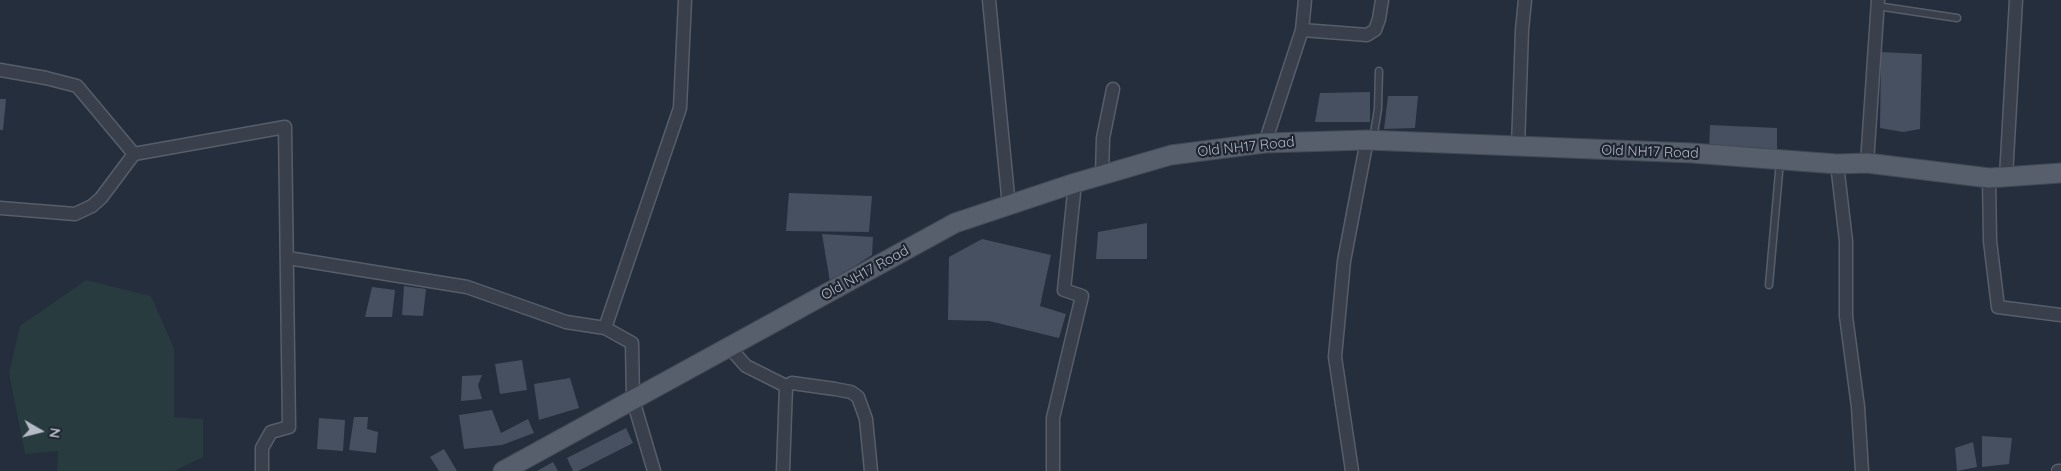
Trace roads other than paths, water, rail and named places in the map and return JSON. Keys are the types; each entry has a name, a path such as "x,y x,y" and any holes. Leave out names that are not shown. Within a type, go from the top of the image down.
{"main road":[{"name":"Old NH17 Road","path":"503,471 955,223 1075,183 1171,155 1265,143 1370,140 1692,153 1837,164 1867,163 1997,177 2061,173"}],"street":[{"path":"605,328 680,108 685,0"},
{"path":"989,0 1009,206"},
{"path":"1265,143 1302,30 1305,0"},
{"path":"1302,30 1367,35 1375,30 1382,0"},
{"path":"1518,147 1522,30 1525,0"},
{"path":"2016,0 1990,241 1998,307 2061,315"},
{"path":"1867,163 1877,3"},
{"path":"0,70 46,78 77,86 134,154"},
{"path":"1102,175 1103,138 1113,89"},
{"path":"0,208 75,214 101,198 134,154 285,127 289,427 271,432 262,448 262,471"},
{"path":"1352,471 1335,357 1344,261 1370,140"},
{"path":"1837,164 1846,241 1846,316 1858,407 1862,471"},
{"path":"1053,471 1053,418 1082,296 1064,290 1075,183"},
{"path":"288,258 466,287 566,322 605,328 632,343 633,400 654,471"},
{"path":"730,347 746,366 786,386"},
{"path":"786,386 792,383 835,389 851,392 858,397 866,419 871,471"},
{"path":"783,471 786,386"}],"lane":[{"path":"1877,3 1958,18"},
{"path":"1370,140 1378,109 1379,71"},
{"path":"1769,285 1780,160"}]}
